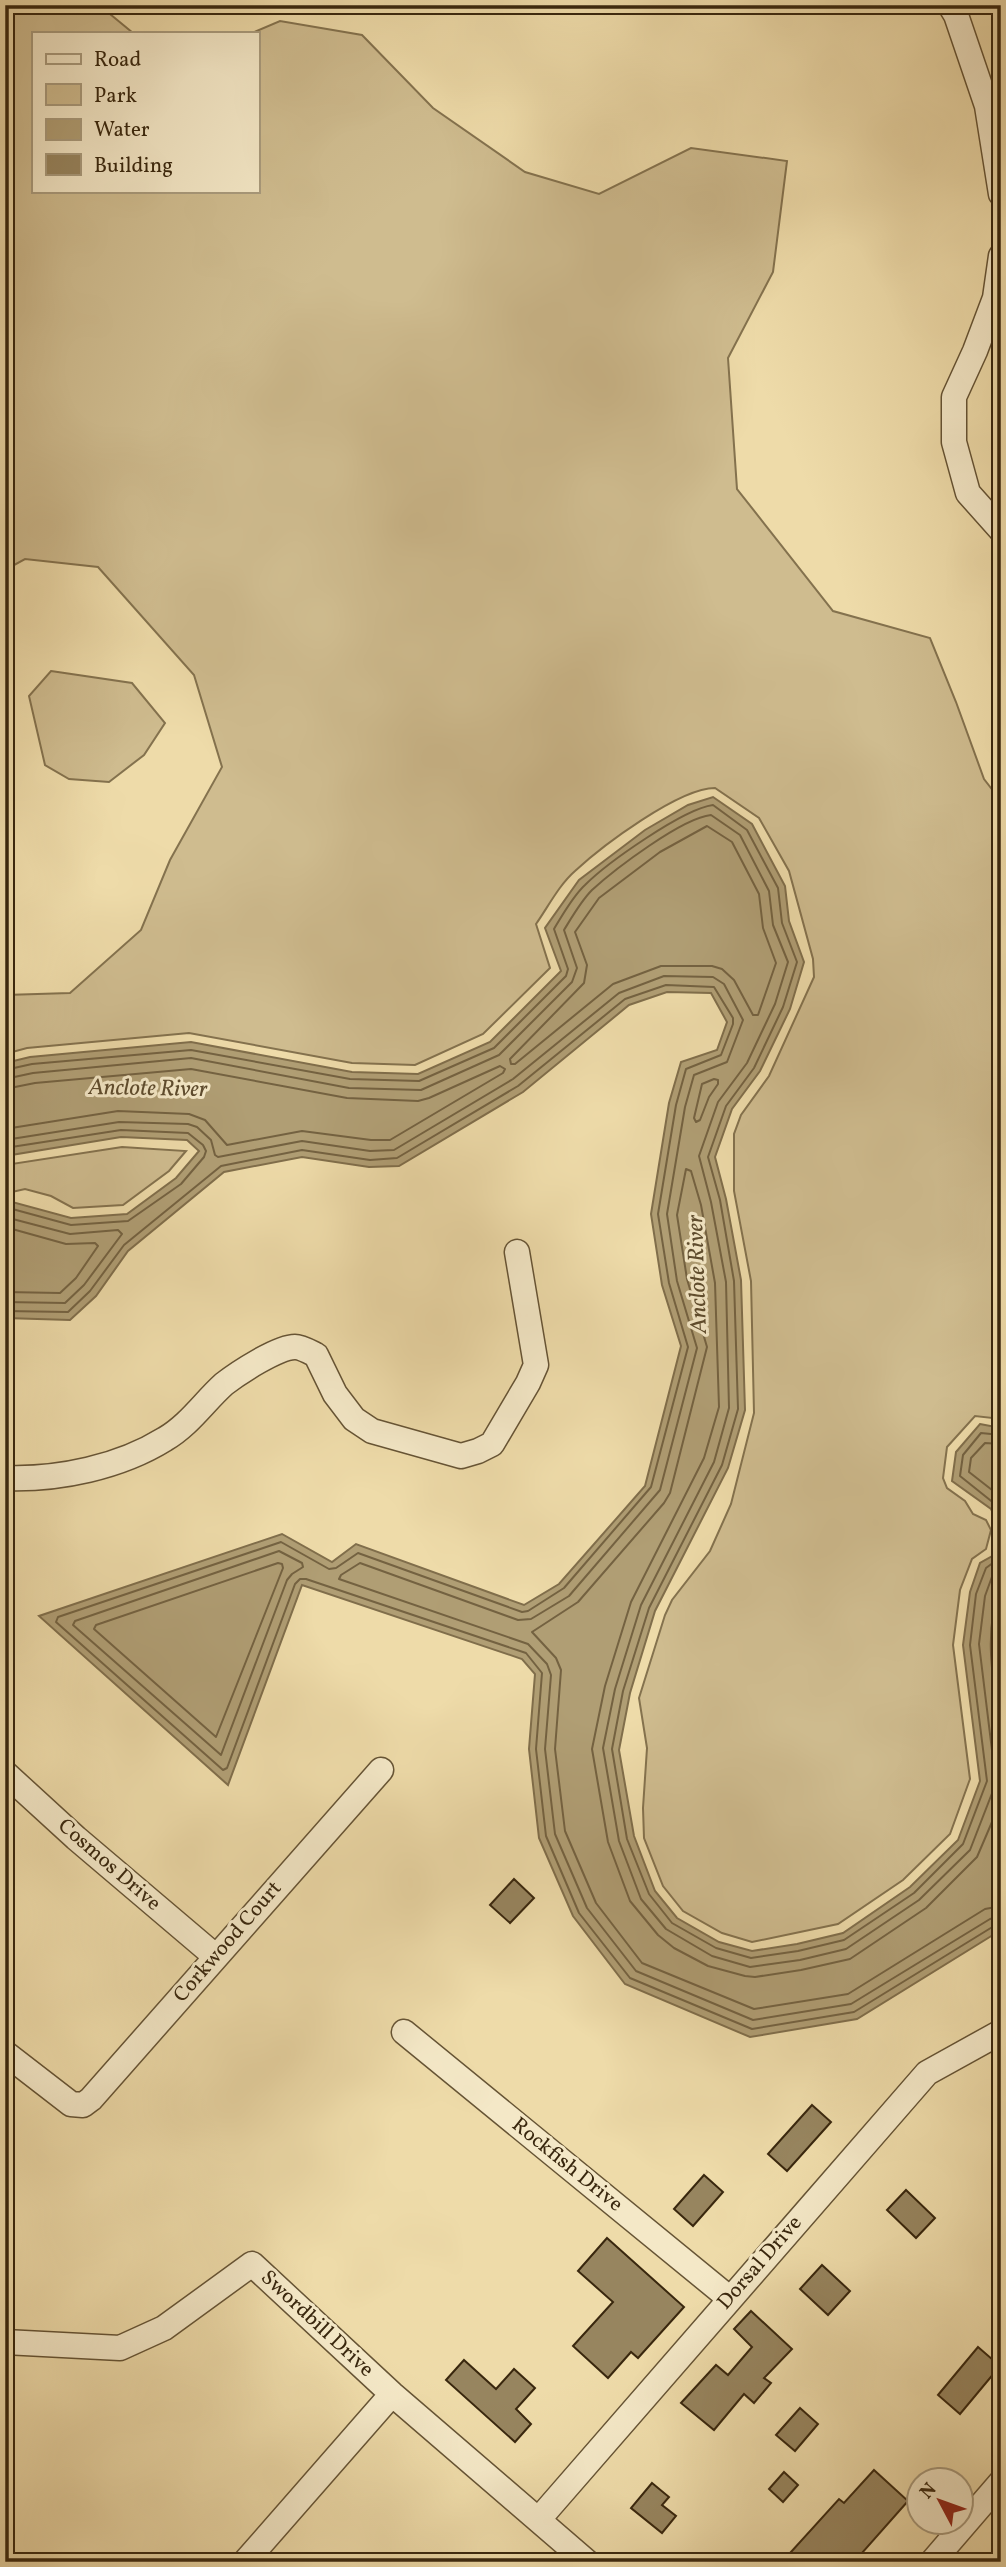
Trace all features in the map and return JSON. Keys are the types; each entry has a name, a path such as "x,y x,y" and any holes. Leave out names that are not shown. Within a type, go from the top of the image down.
{"street":[{"path":"950,5 994,104 1001,194"},
{"path":"1001,256 995,298 954,397 954,442 968,493 1001,530"},
{"path":"5,1478 68,1474 121,1461 166,1439 197,1413 225,1384 273,1354 296,1347 316,1354 335,1394 354,1419 372,1431 461,1456 478,1451 492,1444 536,1365 517,1252"},
{"name":"Corkwood Court","path":"5,2053 71,2104 83,2105 91,2099 215,1955 381,1770"},
{"name":"Cosmos Drive","path":"5,1773 76,1838 215,1955"},
{"name":"Rockfish Drive","path":"404,2032 729,2298"},
{"name":"Dorsal Drive","path":"539,2519 927,2073 1001,2032"},
{"name":"Swordbill Drive","path":"5,2342 120,2348 164,2328 252,2264 392,2394 587,2561"},
{"path":"245,2562 392,2394"},
{"path":"932,2562 1001,2482"}],"green space":[{"path":"5,5 99,5 132,32 32,32 32,192 259,192 259,32 254,32 280,21 362,35 433,108 525,172 599,194 691,148 787,161 773,272 728,358 737,489 833,611 930,638 984,779 1001,801 1001,1419 975,1416 947,1447 943,1478 947,1488 965,1501 973,1514 986,1520 991,1530 986,1549 972,1559 960,1590 953,1645 970,1779 950,1834 903,1880 838,1924 752,1942 722,1933 683,1911 663,1886 644,1838 647,1748 639,1698 672,1600 710,1551 731,1504 754,1413 751,1281 734,1191 734,1134 741,1115 769,1076 814,977 813,959 789,871 759,818 715,788 682,797 622,834 569,877 536,924 550,968 483,1034 415,1065 352,1063 189,1033 27,1048 5,1054 5,995 70,993 141,930 170,860 222,767 194,675 98,567 25,559 5,570"},
{"path":"51,671 132,683 165,723 144,755 109,782 69,779 45,765 29,696"},
{"path":"122,1147 186,1151 169,1171 123,1205 73,1208 51,1196 25,1189 5,1191 5,1165"}],"water":[{"name":"Anclote River","path":"713,797 752,824 785,886 789,921 804,962 790,1009 760,1071 732,1109 715,1157 741,1280 745,1410 728,1468 655,1611 630,1693 619,1750 634,1836 655,1891 677,1918 719,1942 752,1951 843,1933 910,1887 958,1840 980,1781 963,1645 970,1592 980,1563 994,1555 1001,1532 1001,1930 857,2019 750,2037 625,1984 573,1916 539,1838 529,1749 535,1674 522,1659 302,1585 228,1785 39,1616 282,1534 332,1562 356,1544 524,1605 559,1584 645,1486 681,1346 662,1285 651,1214 669,1103 681,1062 717,1050 727,1022 711,993 667,992 629,1005 523,1092 399,1166 369,1167 302,1157 224,1172 128,1251 96,1296 70,1320 5,1318 5,1200 71,1218 127,1214 176,1178 199,1151 187,1140 121,1137 5,1156 5,1063 30,1057 191,1042 352,1072 418,1074 490,1042 561,971 545,928 579,880 645,830 688,805"},
{"path":"980,1424 1001,1428 1001,1529 991,1509 952,1481 956,1452"}],"building":[{"path":"514,1879 534,1898 510,1923 490,1905"},
{"path":"812,2105 831,2122 787,2171 768,2154"},
{"path":"704,2175 723,2192 693,2226 674,2209"},
{"path":"906,2190 935,2218 916,2238 887,2210"},
{"path":"607,2238 684,2307 638,2358 631,2352 608,2378 573,2346 613,2302 578,2271"},
{"path":"822,2265 850,2291 828,2315 800,2289"},
{"path":"751,2311 792,2349 764,2378 771,2383 754,2403 744,2394 714,2430 681,2403 716,2365 728,2375 752,2347 734,2329"},
{"path":"978,2347 1000,2366 960,2414 938,2395"},
{"path":"464,2360 496,2389 514,2369 535,2388 516,2409 531,2424 515,2442 446,2380"},
{"path":"800,2408 818,2424 795,2451 776,2435"},
{"path":"874,2470 904,2497 904,2506 854,2562 803,2562 791,2552 839,2499 844,2503"},
{"path":"784,2472 798,2485 783,2502 769,2489"},
{"path":"652,2483 669,2497 662,2505 676,2516 662,2533 631,2508"}]}
